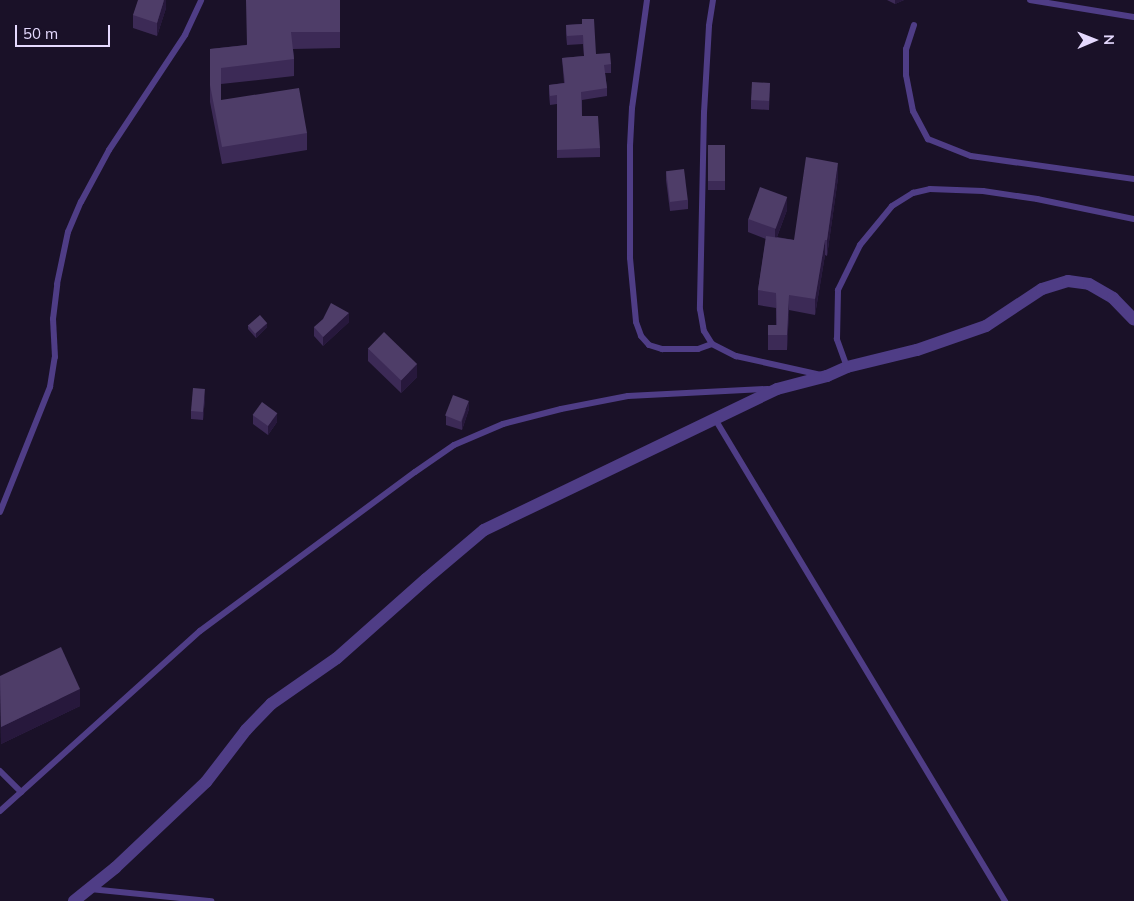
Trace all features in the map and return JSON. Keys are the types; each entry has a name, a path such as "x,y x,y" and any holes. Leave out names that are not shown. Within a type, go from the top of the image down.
{"street":[{"path":"74,901 114,868 206,782 246,730 271,704 337,658 484,530 777,389 828,376 846,367 917,350 986,326 1042,289 1068,281 1089,284 1113,298 1134,320"}],"lane":[{"path":"0,512 32,437 50,387 55,357 53,319 57,284 68,232 81,202 109,150 185,35 201,0"},
{"path":"647,0 632,108 630,146 630,258 636,322 641,336 649,345 662,349 689,349 712,344"},
{"path":"713,0 709,26 704,112 700,309 704,331 712,344 736,356 828,376"},
{"path":"1030,0 1134,17"},
{"path":"914,25 906,49 906,76 913,111 928,139 971,156 1134,179"},
{"path":"846,367 836,339 838,290 860,245 892,206 913,193 930,188 983,191 1037,199 1134,219"},
{"path":"0,811 200,631 454,445 503,424 562,409 628,396 777,389"},
{"path":"714,418 1005,901"},
{"path":"0,771 21,792"},
{"path":"88,889 211,901"}],"building":[{"path":"138,0 164,0 157,23 133,15"},
{"path":"246,0 340,0 340,32 291,32 294,59 221,68 221,100 299,88 307,133 222,147 210,85 210,49 247,45"},
{"path":"582,19 594,19 596,54 610,53 611,64 604,65 607,88 581,92 582,116 598,116 600,148 557,150 557,95 550,96 549,85 565,83 562,58 584,56 583,35 567,36 566,25 582,24"},
{"path":"752,82 770,83 769,101 751,100"},
{"path":"708,145 725,145 725,181 708,181"},
{"path":"806,157 838,163 827,240 825,240 815,299 789,295 787,335 768,335 768,325 777,325 776,293 758,290 766,236 794,240"},
{"path":"684,169 688,200 670,202 666,171"},
{"path":"760,187 787,197 776,229 748,219"},
{"path":"331,303 349,313 323,337 314,327 323,319"},
{"path":"260,315 267,323 255,334 248,325"},
{"path":"384,332 417,364 401,380 368,349"},
{"path":"193,388 205,389 203,412 191,411"},
{"path":"453,395 469,401 461,422 445,416"},
{"path":"262,402 277,413 268,426 253,415"},
{"path":"61,647 80,689 1,727 0,676"}]}
